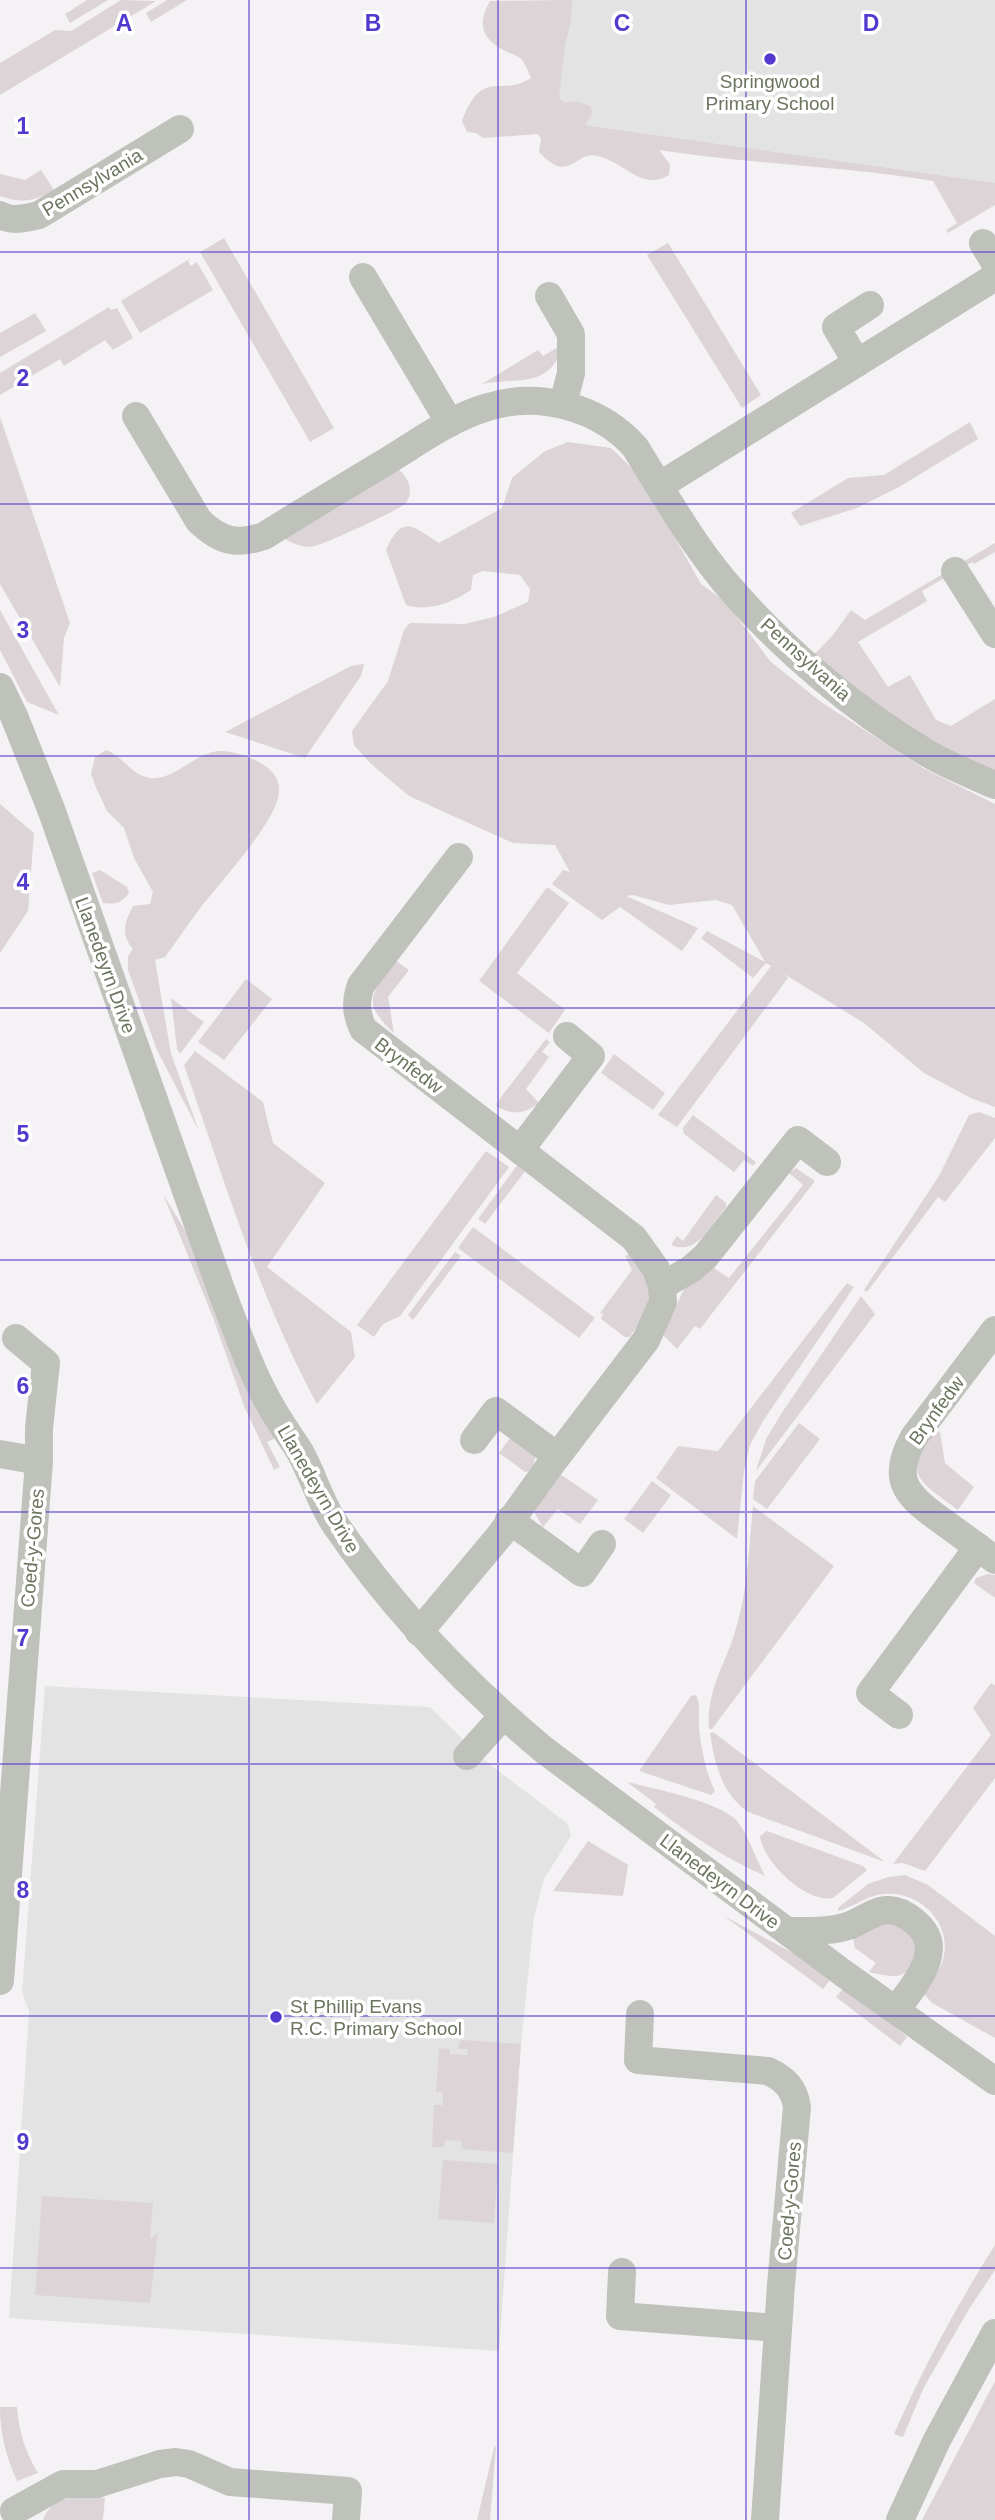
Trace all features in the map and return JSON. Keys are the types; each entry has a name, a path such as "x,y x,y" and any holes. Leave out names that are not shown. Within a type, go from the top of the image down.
{"street":[{"name":"Pennsylvania","path":"0,215 23,219 39,215 180,129"},
{"path":"363,277 450,423"},
{"path":"659,486 995,277"},
{"path":"549,296 571,334 571,373 563,404"},
{"path":"857,363 836,327 870,305"},
{"name":"Pennsylvania","path":"136,416 199,521 207,529 227,540 247,541 264,536 450,423 488,407 517,400 563,404 604,421 635,447 687,529 724,580 796,654 889,729 930,755 995,785"},
{"path":"956,572 995,634"},
{"name":"Llanedeyrn Drive","path":"0,687 51,809 246,1354 268,1402 299,1452 333,1521 419,1632 503,1716 544,1750 787,1931 995,2081"},
{"name":"Brynfedw","path":"459,856 361,985 356,1000 357,1015 363,1029 634,1238 656,1269 662,1286"},
{"path":"520,1150 591,1056 567,1035"},
{"path":"419,1632 500,1534 646,1340 663,1302 662,1286 691,1269 705,1257 798,1140 827,1162"},
{"name":"Brynfedw","path":"899,1715 870,1693 987,1554 909,1494 905,1485 906,1451 995,1331"},
{"name":"Coed-y-Gores","path":"0,1981 9,1730 39,1461 39,1428 46,1363 16,1338"},
{"path":"474,1440 496,1411 557,1456"},
{"path":"0,1454 39,1461"},
{"path":"509,1520 582,1573 603,1544"},
{"path":"467,1756 503,1716"},
{"path":"787,1931 842,1927 884,1910 895,1910 909,1917 918,1924 930,1947 928,1961 896,2010"},
{"name":"Coed-y-Gores","path":"640,2014 638,2060 768,2071 782,2078 795,2095 797,2107 765,2520"},
{"path":"622,2272 620,2316 778,2328"},
{"path":"900,2520 937,2440 995,2333"},
{"path":"12,2507 63,2484 97,2484 160,2464 176,2462 190,2463 230,2482 348,2491 346,2520"}],"shaded area":[{"path":"87,0 108,0 70,23 65,14"},
{"path":"121,0 156,1 0,95 0,63 55,30 71,31"},
{"path":"167,0 187,0 151,22 146,13"},
{"name":"Springwood Primary School","path":"554,0 995,0 995,183 536,118"},
{"path":"572,0 559,97 564,103 576,101 590,106 593,112 585,125 995,183 995,205 948,233 946,230 957,223 933,181 659,150 670,164 669,175 650,180 598,156 583,158 565,167 558,166 549,162 539,152 541,139 538,134 483,138 476,133 467,132 462,121 477,94 485,88 521,83 531,78 520,58 497,46 486,36 483,17 490,1"},
{"path":"41,170 54,190 28,200 0,196 0,174 25,180"},
{"path":"224,238 334,428 310,442 200,252"},
{"path":"668,243 761,395 742,408 647,255"},
{"path":"191,258 188,261 191,266 197,262 213,290 140,333 121,301"},
{"path":"109,307 111,310 117,308 133,338 113,350 105,340 64,366 60,359 0,395 0,373"},
{"path":"35,313 46,331 0,357 0,333"},
{"path":"560,346 562,350 555,362 548,371 539,376 482,384 538,350 543,356"},
{"path":"0,417 70,623 64,638 60,687 0,584"},
{"path":"970,422 978,439 899,487 857,508 800,526 791,513 848,478 884,475"},
{"path":"568,442 611,448 641,477 701,584 726,602 770,661 821,702 923,768 995,804 995,1107 971,1098 924,1073 864,1023 784,974 788,978 677,1127 658,1115 771,966 766,963 753,978 701,938 707,931 765,962 732,905 716,900 669,905 633,895 626,896 698,928 682,951 620,907 602,920 552,884 563,870 570,872 555,845 513,843 409,796 370,763 354,745 352,731 388,681 404,630 410,623 464,624 494,617 528,602 530,589 520,575 483,571 473,575 471,590 456,599 431,607 406,605 386,550 397,531 403,527 415,528 439,543 502,508 512,478 545,451"},
{"path":"395,467 409,483 410,494 405,504 360,527 311,547 294,544 285,539 284,528"},
{"path":"995,543 995,552 922,591 927,601 858,642 888,687 910,675 936,720 951,726 995,699 995,785 806,663 833,635 851,610 865,620"},
{"path":"0,610 59,715 27,702 0,650"},
{"path":"364,664 361,676 305,758 225,732 351,666"},
{"path":"106,750 138,773 150,778 169,775 204,755 232,752 260,762 274,774 278,782 276,804 256,838 165,957 155,960 171,1054 199,1131 157,1050 128,970 128,956 133,949 126,938 126,923 133,906 150,904 153,892 134,858 124,828 107,811 91,774 95,757"},
{"path":"0,804 34,833 28,911 0,953"},
{"path":"100,870 127,887 129,893 121,901 103,903 92,873"},
{"path":"547,887 569,903 517,973 565,1010 549,1033 479,981"},
{"path":"396,961 409,970 388,997 394,1033 377,1013 373,997"},
{"path":"246,979 272,999 224,1060 198,1042"},
{"path":"171,998 204,1022 180,1054 177,1049"},
{"path":"546,1039 550,1042 542,1052 549,1057 526,1089 539,1103 528,1110 518,1112 496,1106 501,1097"},
{"path":"195,1051 263,1102 273,1143 325,1183 267,1267 351,1332 355,1357 317,1404 277,1322 228,1194 184,1065"},
{"path":"614,1054 665,1093 653,1110 601,1073"},
{"path":"979,1112 995,1118 995,1138 945,1202 938,1197 867,1292 864,1290 939,1176 969,1115"},
{"path":"693,1115 756,1162 753,1166 744,1160 734,1172 684,1134 683,1128"},
{"path":"486,1151 509,1167 400,1316 383,1324 374,1337 357,1325"},
{"path":"518,1164 526,1170 485,1224 478,1219"},
{"path":"796,1168 815,1181 700,1329 695,1326 677,1349 663,1335 684,1289 711,1266 729,1278 803,1185 789,1173"},
{"path":"163,1194 194,1245 276,1438 267,1442 280,1467 274,1470 244,1406 214,1320"},
{"path":"716,1195 726,1203 726,1207 703,1237 688,1246 671,1245 677,1236 683,1241"},
{"path":"473,1227 595,1318 579,1338 458,1248"},
{"path":"455,1252 461,1256 413,1320 408,1315"},
{"path":"633,1252 645,1277 649,1295 638,1324 630,1337 625,1337 601,1319 603,1314 600,1313 632,1270 625,1256"},
{"path":"847,1283 854,1287 763,1421 750,1445 744,1471 737,1539 656,1478 678,1446 718,1451"},
{"path":"861,1296 875,1314 756,1471 766,1439 781,1414"},
{"path":"799,1423 820,1439 767,1509 753,1499 755,1481"},
{"path":"933,1429 940,1432 945,1463 974,1487 958,1510 934,1492 919,1476 918,1457"},
{"path":"511,1437 536,1454 529,1471 525,1472 499,1453"},
{"path":"560,1474 598,1500 580,1524 558,1509 543,1527 534,1512 537,1502"},
{"path":"652,1481 671,1495 643,1533 624,1519"},
{"path":"753,1506 834,1566 712,1729 709,1729 714,1688 733,1639 744,1596"},
{"path":"995,1575 995,1598 974,1583 976,1578"},
{"path":"991,1683 995,1686 995,1778 925,1871 903,1863 893,1864 991,1735 973,1708"},
{"name":"St Phillip Evans R.C. Primary School","path":"45,1686 430,1707 483,1759 568,1824 571,1836 544,1879 534,1917 521,2044 499,2351 9,2318 29,2011 22,1992"},
{"path":"696,1695 703,1752 715,1791 711,1795 639,1771 691,1696"},
{"path":"713,1732 885,1862 748,1812 725,1787 712,1745 710,1733"},
{"path":"627,1782 701,1802 728,1814 741,1827 765,1876 694,1836 654,1807 656,1804"},
{"path":"767,1831 863,1866 867,1870 833,1898 811,1895 777,1869 760,1836"},
{"path":"588,1841 628,1865 623,1896 553,1891"},
{"path":"905,1875 928,1885 995,1936 995,2038 932,2003 923,1993 941,1965 945,1947 938,1923 922,1904 898,1894 884,1894 838,1911 838,1908 868,1884"},
{"path":"724,1916 834,1975 823,1989"},
{"path":"893,1917 920,1941 912,1962 899,1976 869,1972 876,1963 855,1948 852,1933"},
{"path":"846,1985 907,2037 900,2046 836,1997"},
{"path":"462,2040 521,2044 513,2153 462,2149 461,2141 445,2140 444,2147 432,2147 434,2105 443,2105 443,2092 436,2092 439,2048 450,2049 450,2054 467,2055 468,2049 458,2049"},
{"path":"443,2160 498,2164 494,2223 438,2219"},
{"path":"42,2196 153,2203 150,2239 158,2233 150,2303 35,2295"},
{"path":"995,2245 995,2270 924,2387 903,2437 894,2434 941,2337"},
{"path":"995,2381 995,2520 922,2520"},
{"path":"0,2407 17,2407 23,2442 38,2473 17,2481 4,2445"},
{"path":"496,2446 490,2520 477,2520 494,2448"},
{"path":"95,2496 105,2498 103,2520 43,2520 57,2502"}],"place":[{"name":"Springwood Primary School","path":"770,59"},
{"name":"St Phillip Evans R.C. Primary School","path":"276,2017"}]}
